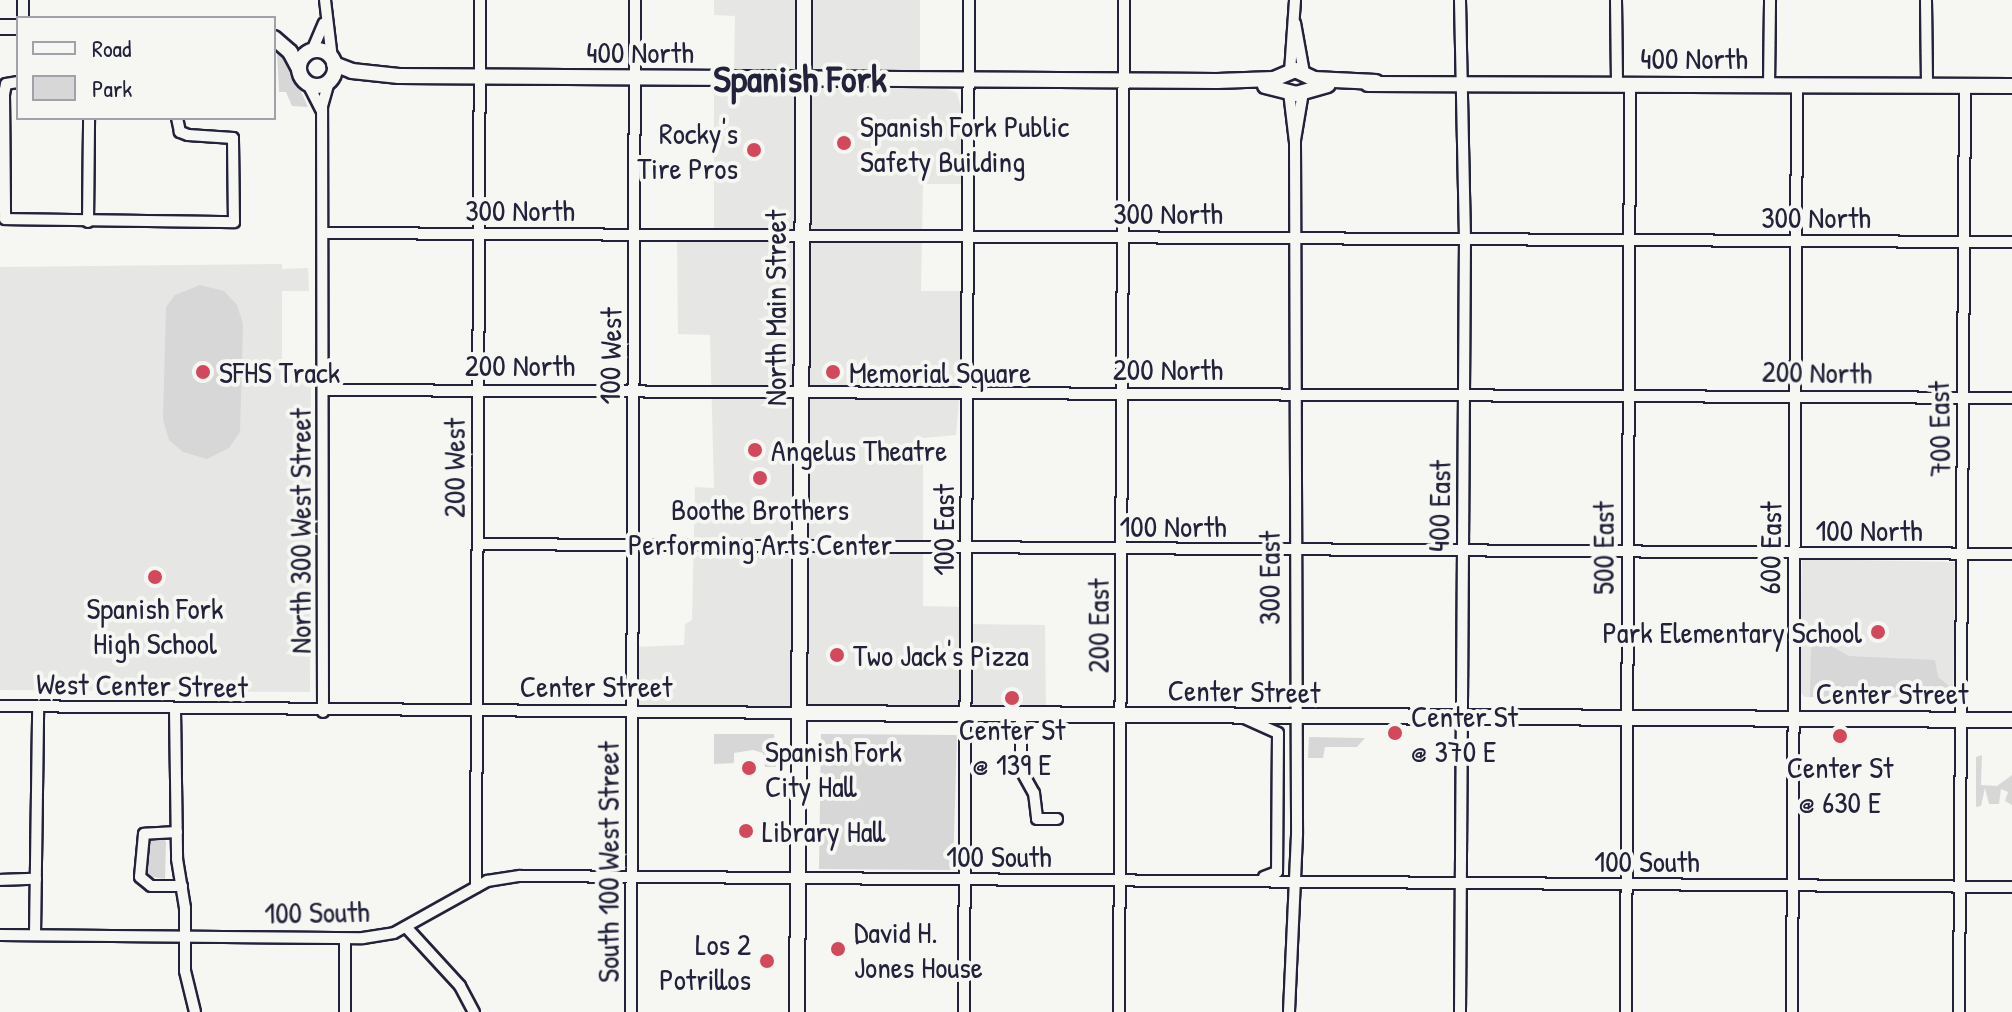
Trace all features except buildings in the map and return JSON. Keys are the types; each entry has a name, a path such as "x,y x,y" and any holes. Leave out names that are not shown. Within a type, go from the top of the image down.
{"main road":[{"name":"North Main Street","path":"797,1012 804,0"},
{"path":"276,39 311,52 331,71 308,84 290,52 276,40"},
{"path":"299,69 311,52"},
{"name":"400 North","path":"331,71 479,77 2012,86"},
{"name":"Center Street","path":"798,713 2012,720"}],"street":[{"path":"322,112 331,71 325,0"},
{"name":"200 West","path":"476,887 480,0"},
{"name":"100 West","path":"632,712 635,0"},
{"name":"100 East","path":"964,1012 969,0"},
{"name":"200 East","path":"1119,1012 1124,0"},
{"name":"300 East","path":"1289,1012 1294,882 1295,0"},
{"name":"400 East","path":"1460,0 1465,239 1460,1012"},
{"name":"500 East","path":"1616,0 1630,239 1626,1012"},
{"path":"1769,85 1770,0"},
{"path":"1926,0 1927,86"},
{"path":"311,52 325,14"},
{"path":"16,82 6,84 5,219 234,222 233,138 180,132 177,120"},
{"path":"308,84 322,112"},
{"name":"600 East","path":"1792,1012 1797,85"},
{"name":"700 East","path":"1959,1012 1965,554 1965,86"},
{"name":"North 300 West Street","path":"322,112 325,233 323,712"},
{"path":"88,222 89,120"},
{"name":"300 North","path":"325,233 2012,242"},
{"name":"200 North","path":"325,390 633,389 2012,398"},
{"name":"100 North","path":"478,544 2012,554"},
{"name":"West Center Street","path":"0,706 475,712"},
{"path":"35,935 38,707"},
{"path":"175,709 177,832 185,937 195,1012"},
{"name":"Center Street","path":"475,712 798,713"},
{"name":"South 100 West Street","path":"631,1012 632,712"},
{"path":"1021,714 1021,770 1034,793 1037,819 1057,819"},
{"path":"1242,717 1278,733 1277,872 1245,882"},
{"path":"177,832 144,834 140,877 151,886 182,886"},
{"name":"100 South","path":"0,935 345,939 382,936 406,927 476,887 520,876 2012,887"},
{"path":"0,880 36,879"},
{"path":"406,927 460,986 474,1012"},
{"path":"345,939 345,1012"}],"shaded area":[{"path":"714,0 920,0 920,79 957,93 968,133 968,184 923,184 921,291 968,291 956,435 923,438 923,606 967,607 968,624 1045,625 1046,714 632,712 633,647 684,645 685,624 692,620 695,487 714,488 710,335 678,334 677,235 714,235 714,78 734,71 735,16 714,15"},
{"name":"Spanish Fork High School","path":"282,264 282,269 308,268 309,291 282,291 282,373 311,374 310,692 0,690 0,267"},
{"name":"Park Elementary School","path":"1802,559 1955,562 1953,699 1805,697 1799,691"}],"green space":[{"path":"277,53 286,58 308,107 292,106 286,92 279,92"},
{"name":"SFHS Track","path":"200,285 224,291 237,305 243,324 240,432 229,448 207,459 183,452 169,440 163,419 166,307 175,295"},
{"path":"1822,641 1849,656 1935,660 1938,677 1953,689 1954,697 1810,697 1811,644"},
{"path":"714,734 774,734 776,767 765,767 763,753 753,750 734,753 734,763 714,764"},
{"path":"821,734 957,735 953,870 819,869"},
{"path":"1309,737 1365,738 1357,747 1325,747 1323,758 1308,758"},
{"path":"1982,755 1981,785 1997,786 2012,775 2012,805 2005,801 2008,792 2001,789 1999,804 1989,804 1985,788 1981,806 1976,807 1976,757"},
{"path":"152,837 163,837 166,842 165,879 147,876 146,844"}],"place":[{"name":"Spanish Fork Public Safety Building","path":"844,143"},
{"name":"Rocky's Tire Pros","path":"754,150"},
{"name":"SFHS Track","path":"203,372"},
{"name":"Memorial Square","path":"833,372"},
{"name":"Angelus Theatre","path":"755,450"},
{"name":"Boothe Brothers Performing Arts Center","path":"760,478"},
{"name":"Spanish Fork High School","path":"155,577"},
{"name":"Park Elementary School","path":"1878,632"},
{"name":"Two Jack's Pizza","path":"837,655"},
{"name":"Center St @ 139 E","path":"1012,698"},
{"name":"Center St @ 370 E","path":"1395,733"},
{"name":"Center St @ 630 E","path":"1840,736"},
{"name":"Spanish Fork City Hall","path":"749,768"},
{"name":"Library Hall","path":"746,831"},
{"name":"David H. Jones House","path":"838,949"},
{"name":"Los 2 Potrillos","path":"767,961"}],"district":[{"name":"Spanish Fork","path":"800,79"}]}
